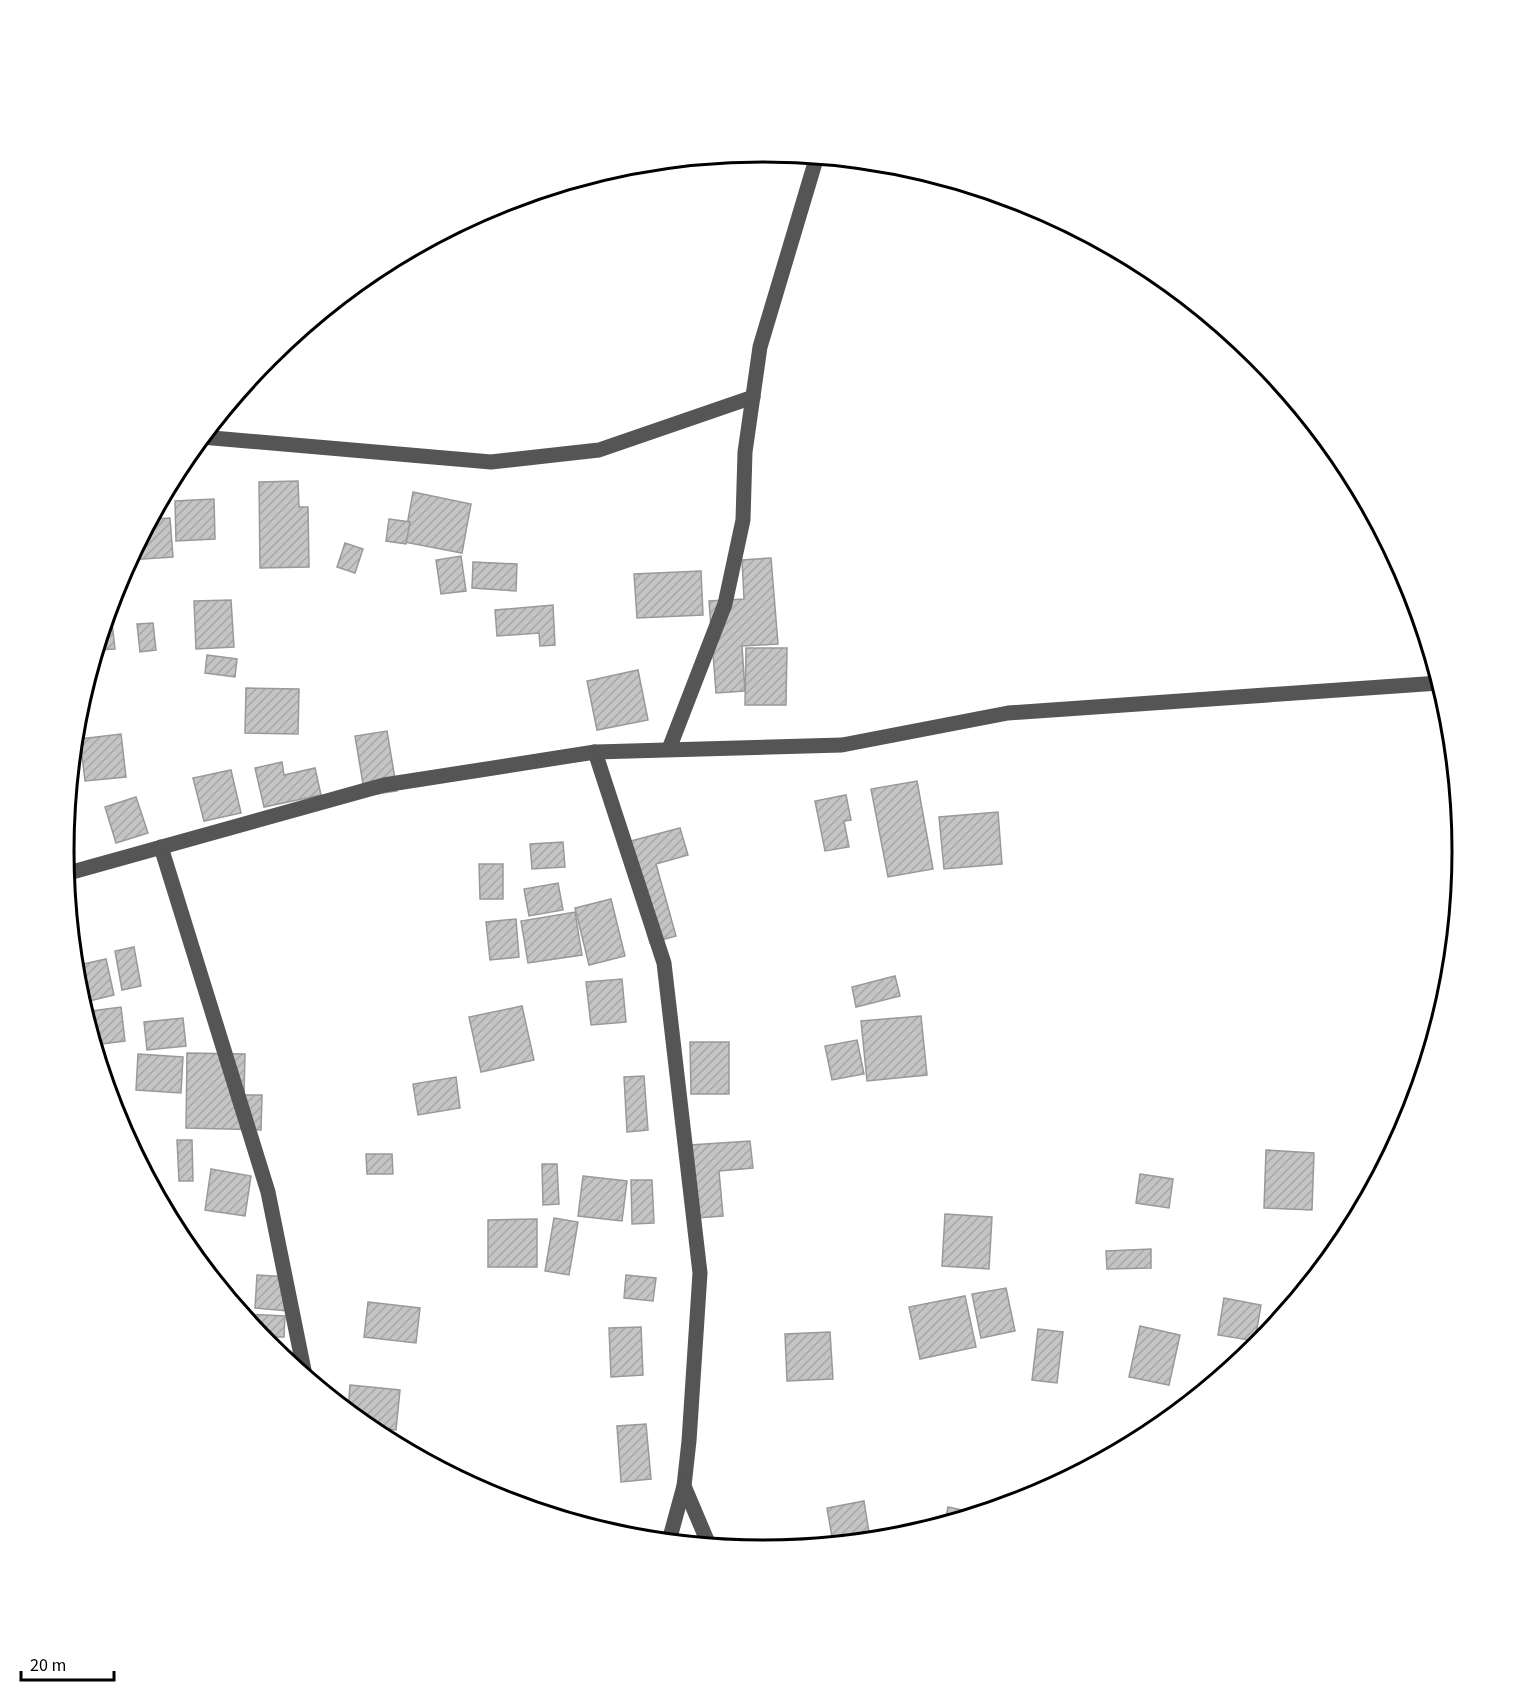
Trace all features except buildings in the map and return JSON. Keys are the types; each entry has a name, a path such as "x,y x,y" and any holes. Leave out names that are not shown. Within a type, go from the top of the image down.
{"street":[{"path":"669,749 725,604 743,520 745,452 760,347 815,164"},
{"path":"211,438 491,462 599,450 753,397"},
{"path":"74,871 384,785 596,752 842,745 1008,713 1431,684"},
{"path":"596,752 664,963 700,1273 684,1486 671,1534"},
{"path":"161,847 268,1192 303,1364"},
{"path":"684,1486 706,1537"}]}
